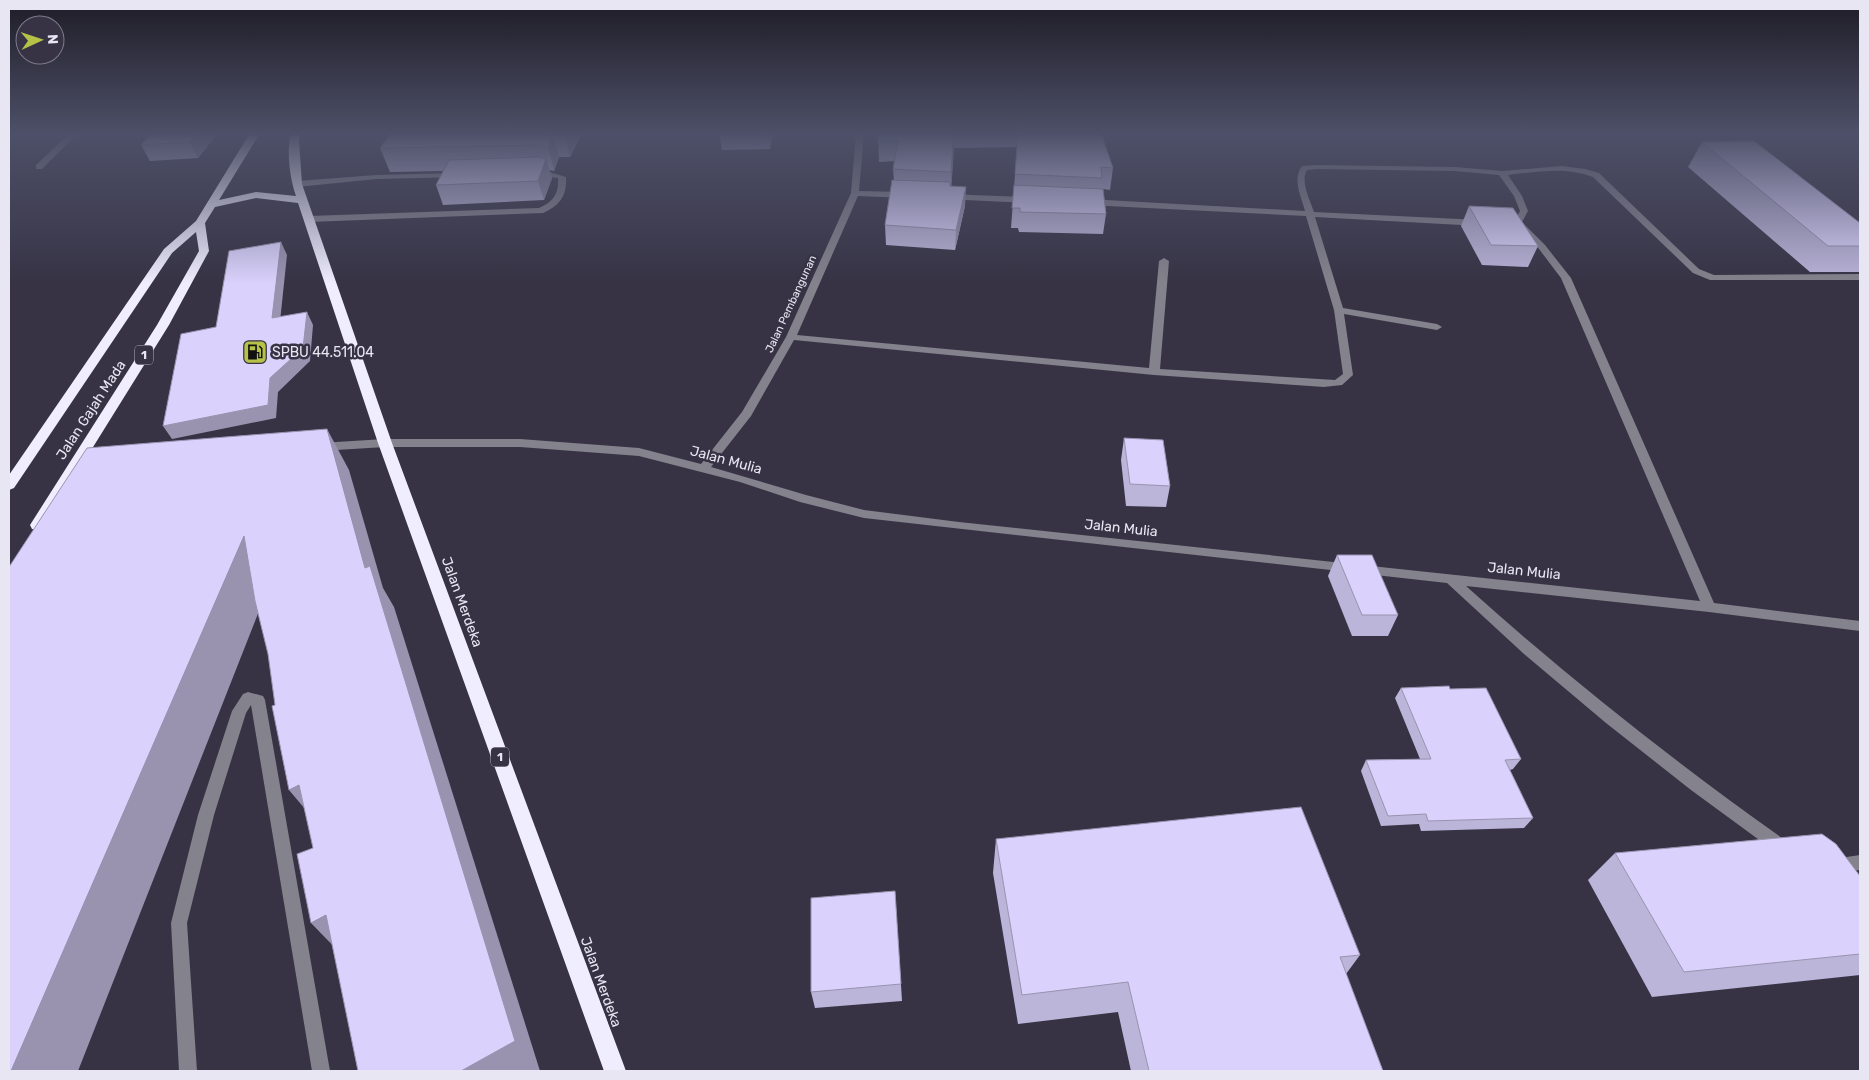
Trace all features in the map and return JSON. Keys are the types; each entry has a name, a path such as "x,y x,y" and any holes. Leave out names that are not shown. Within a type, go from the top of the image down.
{"highway":[{"path":"9,485 168,251 200,223 224,183"},
{"name":"Jalan Merdeka","path":"297,184 385,443 615,1071"},
{"path":"210,205 256,195 303,200"},
{"name":"Jalan Gajah Mada","path":"29,538 75,462 163,325 204,251 200,223"}],"street":[{"path":"297,184 304,183"},
{"path":"309,219 540,211 555,205 561,195 562,183"},
{"name":"Jalan Pembangunan","path":"703,469 747,414 791,337 856,193 857,183"},
{"path":"791,337 1154,372 1324,384 1338,382 1348,375 1339,310 1301,183"},
{"path":"1509,183 1518,196 1524,211 1518,222"},
{"path":"1605,183 1687,264 1696,271 1713,278 1860,277"},
{"path":"856,193 913,196"},
{"path":"942,197 1038,200"},
{"path":"1076,202 1494,223 1518,222 1542,247 1566,278 1709,607"},
{"path":"1154,372 1164,261"},
{"path":"1339,310 1437,327"},
{"name":"Jalan Mulia","path":"307,448 385,443 520,443 639,452 743,479 804,499 864,514 1709,607 1860,626"},
{"path":"75,462 94,460"},
{"path":"1450,578 1491,617 1595,707 1697,787 1797,858"},
{"path":"188,1071 179,923 206,815 240,711 248,698 258,700 321,1071"},
{"path":"1813,869 1860,862"}],"building":[{"path":"437,183 477,183 436,185"},
{"path":"891,183 950,183 950,186 966,187 956,230 885,225"},
{"path":"1752,183 1809,183 1860,223 1860,246 1828,246"},
{"path":"1014,185 1103,189 1106,214 1020,212 1020,208 1012,208"},
{"path":"1469,206 1513,208 1538,246 1491,245"},
{"path":"281,242 272,318 307,312 303,348 270,378 268,405 163,426 181,334 216,327 229,251"},
{"path":"327,429 365,568 370,566 515,1041 461,1071 358,1071 326,915 311,923 297,854 313,848 299,785 289,790 272,706 275,705 268,654 255,601 244,536 11,1071 9,1071 9,567 87,448"},
{"path":"1124,438 1163,440 1170,486 1130,484"},
{"path":"1337,555 1372,555 1398,615 1362,615"},
{"path":"1449,686 1450,689 1486,688 1521,759 1505,760 1533,818 1428,821 1426,814 1388,816 1366,760 1431,759 1401,688"},
{"path":"1301,807 1360,955 1340,957 1383,1071 1149,1071 1128,982 1022,995 996,839"},
{"path":"1822,834 1836,844 1860,876 1860,954 1684,972 1615,853"},
{"path":"895,891 901,984 811,992 811,898"}],"place":[{"name":"SPBU 44.511.04","path":"255,352"}]}
